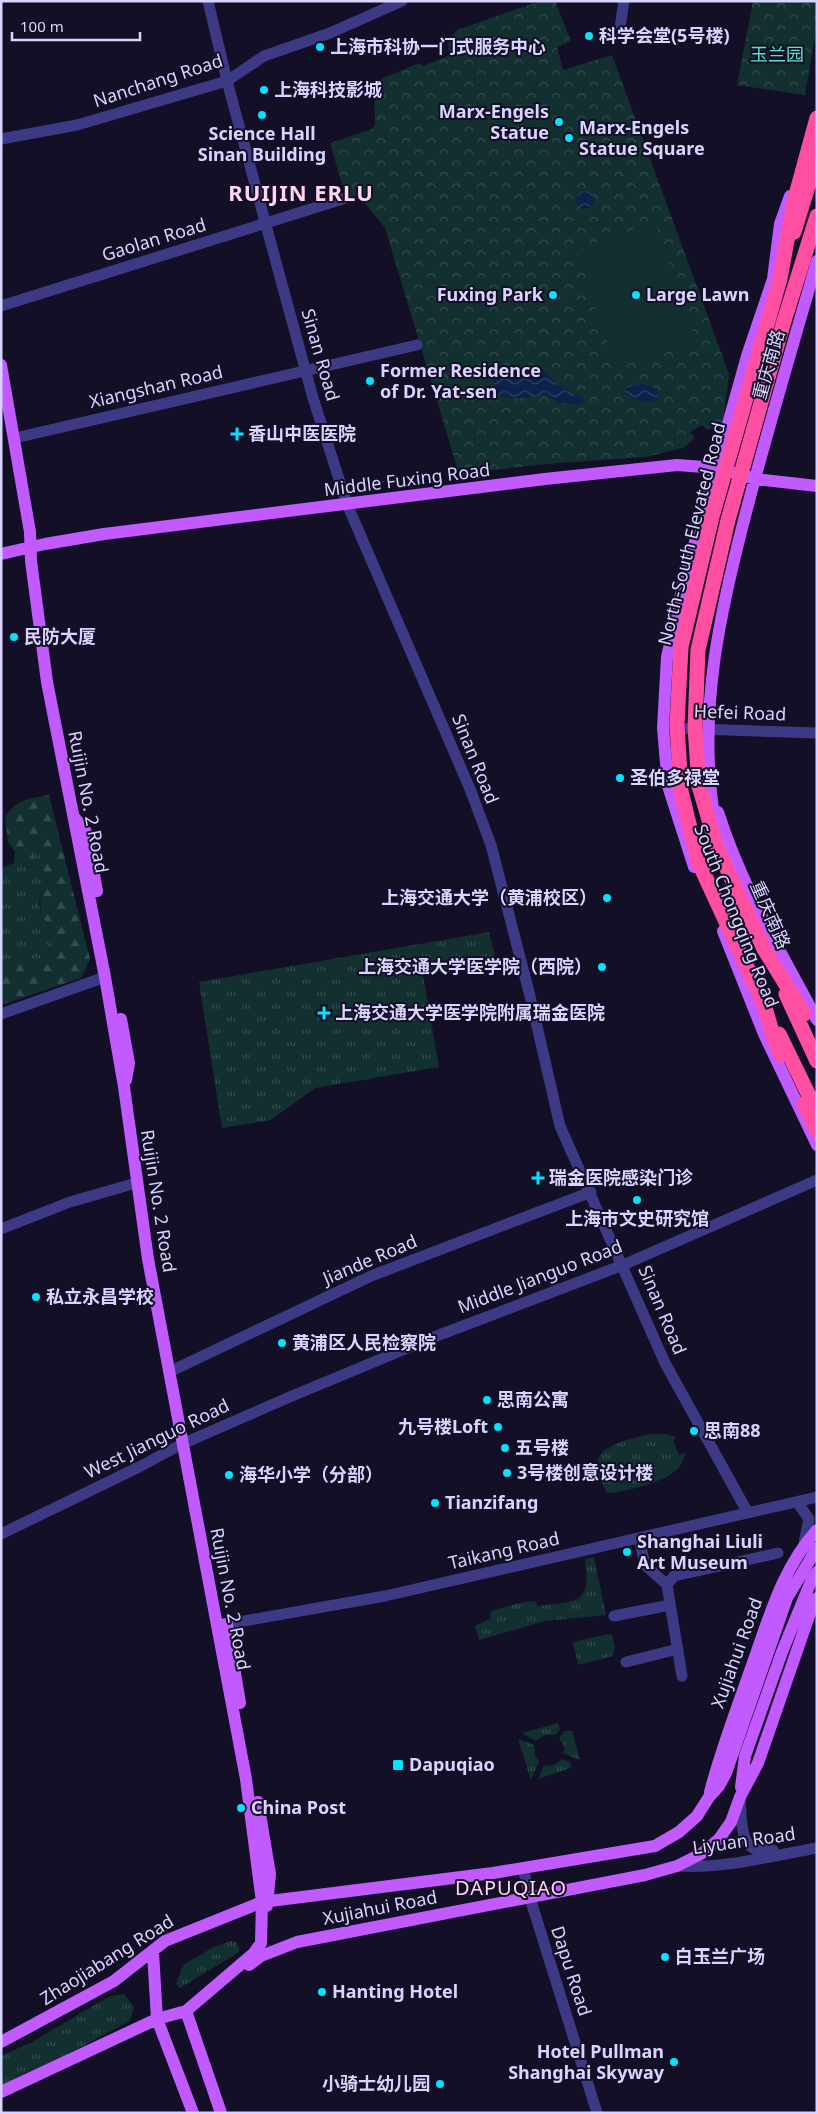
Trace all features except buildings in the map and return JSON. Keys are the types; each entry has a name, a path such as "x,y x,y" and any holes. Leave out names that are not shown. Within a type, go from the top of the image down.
{"highway":[{"path":"776,279 794,202 817,118"},
{"name":"North-South Elevated Road","path":"817,157 776,279 712,517 681,647 677,725 681,791 698,861 764,1004 817,1112"},
{"name":"North-South Elevated Road","path":"817,216 784,321 728,520 698,650 695,727 698,786 716,847 817,1061"},
{"path":"764,948 817,1038"},
{"path":"764,1004 781,1055 817,1131"}],"main road":[{"name":"South Chongqing Road","path":"817,110 780,224 776,279 747,356 684,581 667,657 663,728 668,786 690,857 722,928 764,1034 817,1145"},
{"path":"776,279 817,149"},
{"path":"786,209 801,197"},
{"name":"重庆南路","path":"755,479 817,262"},
{"name":"Ruijin No. 2 Road","path":"1,365 30,532 45,672 105,977 124,1088 136,1183 169,1372 182,1444 222,1625 270,1874 262,1923 261,1944 254,1954 186,2011"},
{"name":"Middle Fuxing Road","path":"1,554 104,534 677,465 717,468 755,479 817,486"},
{"name":"South Chongqing Road","path":"755,479 728,580 717,635 709,708 708,767 710,788 729,847 763,918 817,1020"},
{"name":"重庆南路","path":"710,788 715,821 733,874 765,947 817,1049"},
{"path":"74,816 86,832 126,1044 129,1063 124,1088"},
{"path":"722,928 817,1118"},
{"name":"Xujiahui Road","path":"709,1797 722,1747 775,1599 804,1544 817,1530"},
{"name":"Xujiahui Road","path":"265,1902 523,1868 654,1846 679,1832 696,1816 719,1786 726,1773 787,1598 817,1548"},
{"name":"Xujiahui Road","path":"740,1797 745,1756 782,1652 812,1579 817,1572"},
{"name":"Xujiahui Road","path":"186,2011 261,1956 297,1942 645,1875 677,1866 701,1854 719,1839 731,1822 740,1797 758,1763 810,1613 817,1598"},
{"name":"Xujiahui Road","path":"740,1797 764,1767 817,1618"},
{"name":"Zhaojiabang Road","path":"1,2042 114,1981 165,1941 265,1902"},
{"path":"153,1952 157,2019 193,2113"},
{"path":"1,2092 157,2019 186,2011 221,2113"}],"street":[{"name":"Sinan Road","path":"208,1 226,81 265,225 306,370 347,504 470,789 491,845 530,996 560,1126 591,1192 665,1363 748,1513"},
{"name":"Nanchang Road","path":"1,139 77,125 226,81 264,56 330,33 402,1"},
{"path":"619,34 624,1"},
{"name":"Gaolan Road","path":"1,306 265,225 346,198"},
{"name":"Xiangshan Road","path":"14,438 417,345"},
{"name":"Hefei Road","path":"663,728 817,734"},
{"path":"1,1014 105,977"},
{"name":"Middle Jianguo Road","path":"329,1381 434,1337 623,1265 817,1180"},
{"path":"1,1229 70,1202 136,1183"},
{"name":"Jiande Road","path":"169,1372 371,1276 591,1192"},
{"name":"West Jianguo Road","path":"1,1534 182,1444 329,1381"},
{"name":"Taikang Road","path":"222,1625 385,1596 817,1497"},
{"path":"797,1502 809,1519 804,1544"},
{"path":"639,1538 645,1565 667,1585 682,1676"},
{"path":"667,1585 674,1576 778,1553"},
{"path":"614,1616 670,1606"},
{"path":"626,1662 678,1649"},
{"name":"Liyuan Road","path":"740,1797 743,1831 747,1843 754,1850 764,1852 817,1842"},
{"name":"Liyuan Road","path":"677,1866 715,1865 817,1848"},
{"name":"Dapu Road","path":"523,1868 530,1898 597,2113"}],"green space":[{"name":"Fuxing Park","path":"540,1 555,1 571,41 557,47 563,70 612,55 729,374 723,423 707,430 702,425 690,432 695,438 683,448 645,457 546,464 459,474 385,228 360,197 347,201 330,143 372,129 375,125 374,82 419,63 423,66 450,55 449,42 457,30"},
{"name":"玉兰园","path":"753,1 817,1 817,25 805,95 737,85"},
{"name":"Large Lawn","path":"655,222 696,341 616,368 576,249"},
{"path":"49,795 90,959 81,978 1,1005 1,961 12,968 20,958 35,964 53,947 47,930 48,922 42,918 40,898 48,881 39,866 42,849 27,839 25,846 33,851 35,860 30,868 14,863 15,852 8,842 5,817 14,806 24,800"},
{"path":"27,839 42,849 39,866 48,881 42,890 39,902 41,912 48,922 47,930 53,947 35,964 12,968 1,961 1,868 14,863 31,868 25,846"},
{"path":"489,932 496,960 423,975 439,1067 315,1088 271,1120 222,1128 199,982"},
{"path":"649,1434 665,1434 677,1437 673,1440 679,1455 686,1452 679,1467 656,1482 625,1491 607,1493 597,1472 597,1463 600,1455 606,1449 623,1441"},
{"path":"594,1557 606,1615 545,1621 479,1640 475,1626 490,1619 491,1611 519,1603 536,1601 538,1606 562,1603 578,1598 583,1593 586,1585 585,1559"},
{"path":"608,1634 612,1635 615,1647 613,1656 578,1665 573,1642"},
{"path":"558,1723 560,1729 555,1735 545,1735 536,1741 522,1733"},
{"path":"564,1731 572,1731 580,1760 563,1753 565,1747 559,1738"},
{"path":"518,1739 534,1745 535,1756 539,1761 531,1780"},
{"path":"561,1759 570,1762 571,1768 538,1779 544,1765 554,1765"},
{"path":"230,1941 236,1942 239,1952 180,1988 176,1984 183,1965 212,1948"},
{"path":"124,1994 134,2007 130,2021 45,2066 25,2073 12,2085 1,2090 1,2056 32,2042 108,1997"}],"water":[{"path":"585,191 591,194 594,200 591,206 585,209 579,206 576,200 579,194"},
{"path":"499,364 538,368 548,374 556,384 570,390 576,400 572,404 560,404 545,395 519,398 502,397 496,394 493,388 495,371"},
{"path":"639,383 655,388 659,393 657,400 649,403 636,400 625,394 625,389"}],"place":[{"name":"科学会堂(5号楼)","path":"589,36"},
{"name":"上海市科协一门式服务中心","path":"320,47"},
{"name":"上海科技影城","path":"264,90"},
{"name":"Science Hall Sinan Building","path":"262,115"},
{"name":"Marx-Engels Statue","path":"559,122"},
{"name":"Marx-Engels Statue Square","path":"569,138"},
{"name":"Fuxing Park","path":"553,295"},
{"name":"Large Lawn","path":"636,295"},
{"name":"Former Residence of Dr. Yat-sen","path":"370,381"},
{"name":"香山中医医院","path":"237,434"},
{"name":"民防大厦","path":"14,637"},
{"name":"圣伯多禄堂","path":"620,778"},
{"name":"上海交通大学（黄浦校区）","path":"607,898"},
{"name":"上海交通大学医学院（西院）","path":"602,967"},
{"name":"上海交通大学医学院附属瑞金医院","path":"324,1013"},
{"name":"瑞金医院感染门诊","path":"538,1178"},
{"name":"上海市文史研究馆","path":"637,1200"},
{"name":"私立永昌学校","path":"36,1297"},
{"name":"黄浦区人民检察院","path":"282,1343"},
{"name":"思南公寓","path":"487,1400"},
{"name":"九号楼Loft","path":"498,1427"},
{"name":"思南88","path":"694,1431"},
{"name":"五号楼","path":"505,1448"},
{"name":"3号楼创意设计楼","path":"507,1473"},
{"name":"海华小学（分部）","path":"229,1475"},
{"name":"Tianzifang","path":"435,1503"},
{"name":"Shanghai Liuli Art Museum","path":"627,1552"},
{"name":"Dapuqiao","path":"398,1765"},
{"name":"China Post","path":"241,1808"},
{"name":"白玉兰广场","path":"665,1957"},
{"name":"Hanting Hotel","path":"322,1992"},
{"name":"Hotel Pullman Shanghai Skyway","path":"674,2062"},
{"name":"小骑士幼儿园","path":"440,2084"}],"district":[{"name":"RUIJIN ERLU","path":"301,193"},
{"name":"DAPUQIAO","path":"511,1888"}]}
